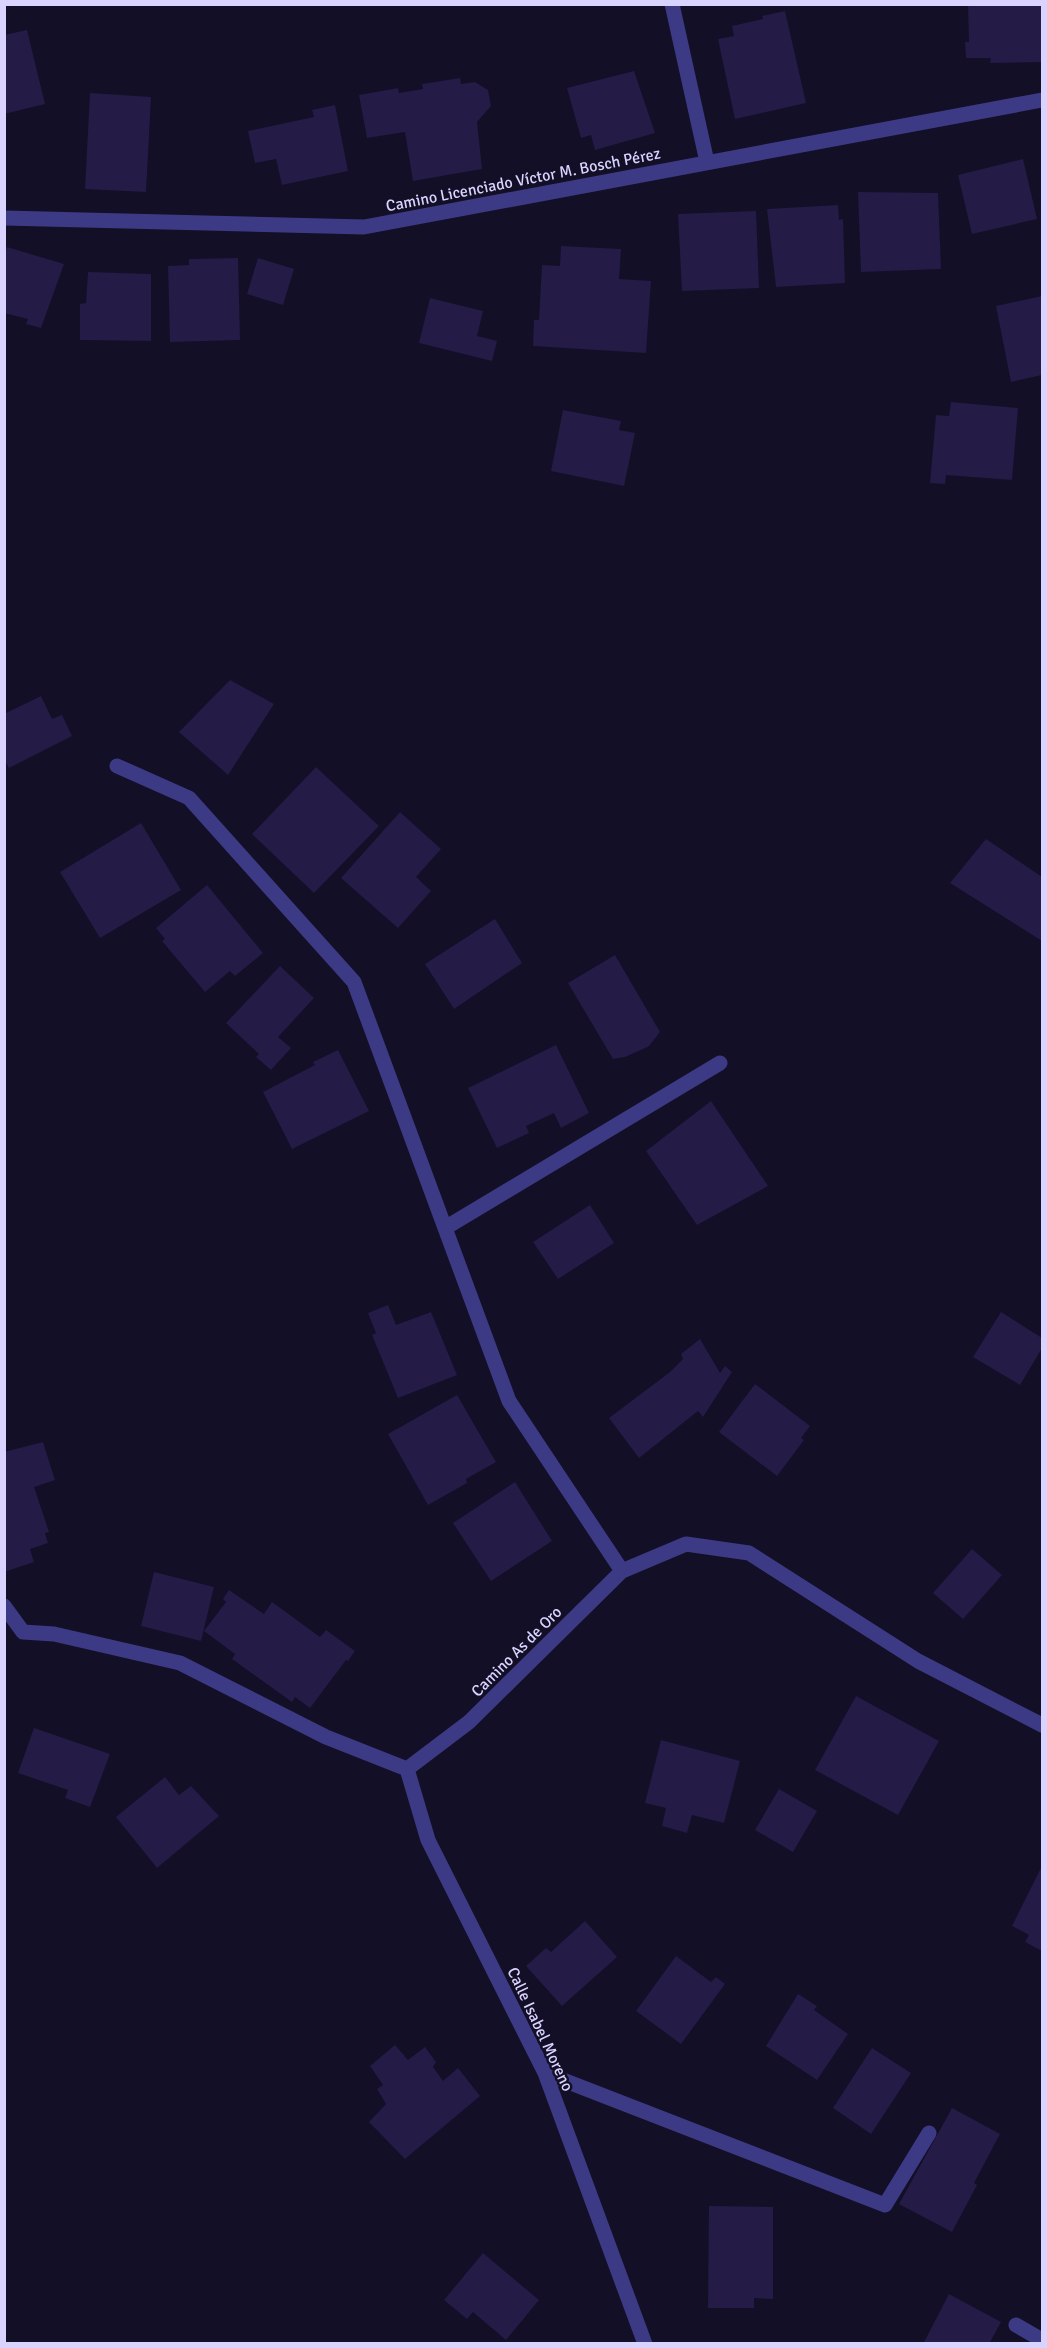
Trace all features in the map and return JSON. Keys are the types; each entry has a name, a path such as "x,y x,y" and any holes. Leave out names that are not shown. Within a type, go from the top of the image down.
{"street":[{"path":"672,4 707,162"},
{"name":"Camino Licenciado Víctor M. Bosch Pérez","path":"4,218 364,227 1042,100"},
{"path":"117,765 189,798 354,982 509,1401 622,1571"},
{"path":"445,1228 720,1063"},
{"name":"Camino As de Oro","path":"407,1769 469,1722 622,1571 686,1544 749,1553 918,1661 1042,1725"},
{"path":"4,1606 23,1632 54,1634 180,1663 326,1737 407,1769"},
{"name":"Calle Isabel Moreno","path":"407,1769 428,1840 545,2073 645,2343"},
{"path":"545,2073 885,2205 929,2133"},
{"path":"1017,2325 1042,2340"}],"building":[{"path":"968,4 1041,4 1042,62 990,63 991,58 966,58 965,42 969,42"},
{"path":"785,11 806,103 735,119 718,39 734,36 732,26"},
{"path":"27,30 45,104 4,114 4,35"},
{"path":"634,71 655,133 595,150 591,135 581,138 567,88"},
{"path":"460,78 461,84 475,82 488,90 491,106 477,122 482,169 413,181 405,132 367,138 359,95 398,88 399,93 423,89 422,84"},
{"path":"90,93 151,97 146,192 85,189"},
{"path":"335,105 348,171 282,185 276,159 255,163 248,131 314,117 312,110"},
{"path":"1023,159 1037,219 972,234 958,175"},
{"path":"858,192 938,193 941,269 861,272"},
{"path":"838,205 839,220 843,219 845,283 776,287 767,209"},
{"path":"756,211 759,288 682,291 678,214"},
{"path":"561,246 621,249 619,279 651,281 646,353 533,346 534,320 539,320 542,265 560,266"},
{"path":"7,247 64,264 41,328 26,324 28,319 4,313 4,257"},
{"path":"238,258 240,340 170,342 168,266 189,265 189,259"},
{"path":"258,258 294,269 283,305 247,294"},
{"path":"88,272 151,274 151,341 80,340 80,304 86,303"},
{"path":"1042,296 1042,375 1011,382 996,306"},
{"path":"430,298 483,311 477,336 497,341 492,361 419,343"},
{"path":"951,402 1018,408 1012,480 946,475 945,484 930,483 936,415 949,416"},
{"path":"563,410 621,421 619,430 635,433 624,486 551,471"},
{"path":"230,680 274,704 228,775 179,732"},
{"path":"41,696 52,719 62,715 72,736 9,768 4,759 4,714"},
{"path":"316,767 379,826 314,893 252,834"},
{"path":"400,812 441,849 416,877 431,891 398,928 341,878"},
{"path":"141,823 181,890 100,938 60,872"},
{"path":"986,839 1042,877 1042,941 950,883"},
{"path":"207,885 263,953 235,976 230,971 205,992 162,941 165,939 156,928"},
{"path":"495,919 522,963 454,1009 425,964"},
{"path":"615,955 660,1032 649,1046 625,1057 613,1059 568,983"},
{"path":"280,966 314,998 278,1037 291,1048 271,1070 256,1057 259,1054 226,1023"},
{"path":"556,1045 589,1113 561,1128 554,1113 526,1126 529,1133 497,1148 468,1088"},
{"path":"338,1050 369,1111 292,1149 263,1092 315,1065 313,1062"},
{"path":"711,1101 768,1186 697,1225 646,1151"},
{"path":"590,1205 614,1243 558,1279 533,1242"},
{"path":"388,1305 396,1325 431,1312 457,1375 398,1398 372,1335 376,1333 368,1313"},
{"path":"1001,1312 1042,1338 1042,1348 1020,1385 973,1357"},
{"path":"700,1339 720,1373 725,1366 732,1372 703,1417 698,1411 639,1458 609,1418 670,1372 683,1359 681,1354"},
{"path":"755,1384 810,1426 801,1438 804,1440 777,1476 719,1432"},
{"path":"457,1395 496,1462 466,1479 467,1483 428,1505 388,1434"},
{"path":"43,1442 55,1480 34,1487 49,1532 45,1533 48,1543 30,1549 34,1562 4,1572 4,1452"},
{"path":"515,1482 552,1541 491,1581 453,1523"},
{"path":"972,1549 1002,1575 963,1619 933,1593"},
{"path":"154,1572 214,1587 201,1641 141,1626"},
{"path":"229,1590 264,1614 272,1602 320,1637 326,1630 355,1651 310,1708 295,1697 292,1702 232,1659 235,1654 204,1631 226,1602 223,1599"},
{"path":"856,1696 939,1741 898,1815 815,1770"},
{"path":"34,1728 110,1754 90,1807 65,1798 68,1790 18,1773"},
{"path":"661,1740 740,1761 724,1823 692,1815 687,1833 662,1826 666,1808 645,1803"},
{"path":"165,1777 179,1795 191,1786 219,1816 157,1868 116,1817"},
{"path":"779,1789 817,1811 793,1852 755,1830"},
{"path":"1042,1866 1042,1951 1025,1942 1029,1935 1012,1926"},
{"path":"585,1921 617,1957 562,2006 526,1966 546,1948 551,1952"},
{"path":"676,1956 711,1982 716,1977 725,1984 681,2044 636,2011"},
{"path":"798,1994 817,2006 814,2010 848,2034 817,2080 766,2046"},
{"path":"395,2045 408,2060 425,2047 436,2062 433,2067 443,2081 458,2068 480,2096 405,2159 369,2122 386,2104 377,2089 383,2085 370,2066"},
{"path":"872,2048 911,2073 871,2134 833,2108"},
{"path":"952,2108 1000,2134 952,2232 899,2204"},
{"path":"709,2206 773,2207 773,2299 754,2298 754,2308 708,2308"},
{"path":"483,2253 539,2300 506,2340 473,2312 467,2319 444,2300"},
{"path":"949,2294 1001,2322 989,2344 923,2344"}]}
